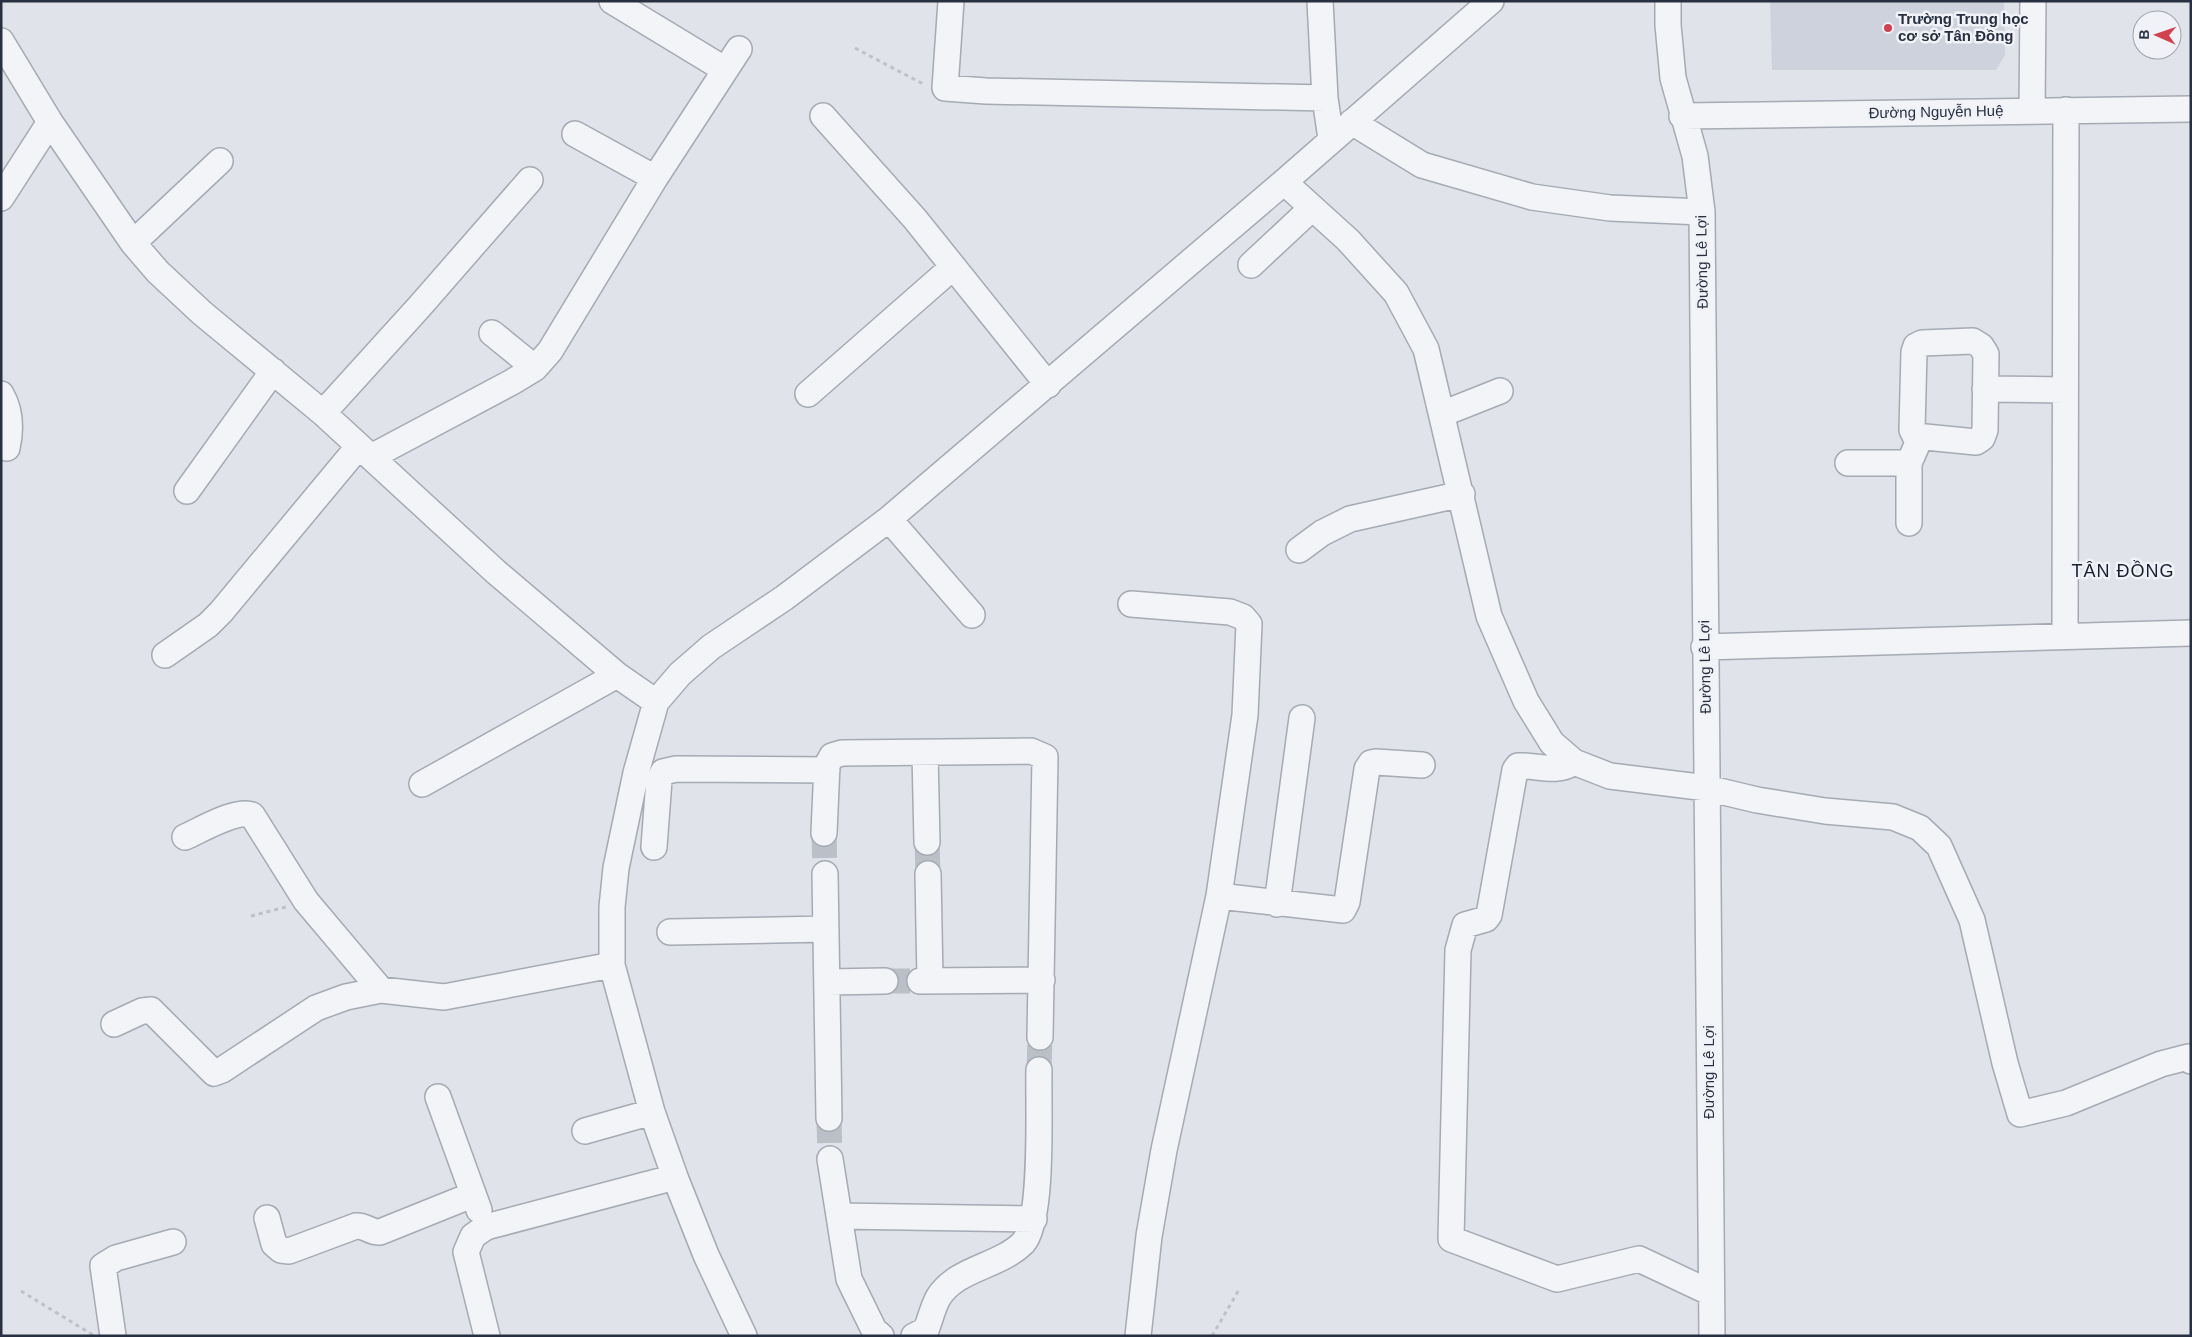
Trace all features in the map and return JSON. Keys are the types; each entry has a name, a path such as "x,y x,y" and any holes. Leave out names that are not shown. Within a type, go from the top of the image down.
{"street":[{"path":"612,1 724,69"},
{"path":"951,1 945,88 996,92 1325,98"},
{"path":"1320,1 1325,98 1331,139"},
{"path":"744,1336 706,1255 652,1112 612,965 612,907 616,868 636,773 656,702 680,674 711,647 784,598 890,519 1284,182 1491,1"},
{"name":"Đường Lê Lợi","path":"1668,1 1668,25 1673,78 1682,116 1695,156 1702,212 1704,647 1712,1336"},
{"path":"2032,1 2032,111"},
{"path":"1,41 50,122 133,243 158,272 202,313 323,413 496,572 616,675 656,702"},
{"path":"165,655 208,625 221,612 365,452 512,382 535,368 550,351 655,178 724,69 739,49"},
{"name":"Đường Nguyễn Huệ","path":"1682,116 2191,108"},
{"path":"2065,635 2066,110"},
{"path":"823,116 915,219 1048,385"},
{"path":"1,198 50,122"},
{"path":"1352,122 1422,165 1532,197 1610,208 1702,212"},
{"path":"575,134 655,178"},
{"path":"133,243 220,161"},
{"path":"323,413 530,180"},
{"path":"1284,182 1348,240 1396,293 1426,350 1462,494 1489,616 1526,702 1552,743 1574,762 1610,776 1707,788 1757,800 1825,812 1893,817 1920,828 1939,846 1972,920 2005,1063 2020,1114 2066,1103 2161,1064 2188,1057 2191,1061"},
{"path":"1251,265 1312,208"},
{"path":"808,394 953,267"},
{"path":"492,333 535,368"},
{"path":"1973,341 1981,346 1986,354 1986,389 1985,430 1982,438 1976,442 1920,438 1915,436 1912,430 1914,352 1916,346 1922,343 1973,341"},
{"path":"187,491 274,371"},
{"path":"1986,389 2064,390"},
{"path":"1442,414 1500,391"},
{"path":"1,394 9,417 10,431 6,448"},
{"path":"1909,523 1909,463 1920,438"},
{"path":"1848,462 1909,463"},
{"path":"1299,550 1322,533 1350,519 1462,494"},
{"path":"890,519 972,615"},
{"path":"1131,604 1230,612 1243,616 1249,624 1245,715 1219,896 1164,1150 1149,1236 1138,1336"},
{"path":"1704,647 2065,635 2191,633"},
{"path":"422,784 616,675"},
{"path":"1277,904 1302,718"},
{"path":"824,833 827,770 832,756 842,753 1031,751 1045,757 1040,1037"},
{"path":"925,753 928,842"},
{"path":"1219,896 1343,910 1347,902 1367,769 1371,763 1376,762 1422,765"},
{"path":"1574,762 1561,769 1518,766 1515,770 1490,915 1486,919 1465,925 1458,950 1451,1239 1557,1279 1639,1259 1711,1293"},
{"path":"654,847 659,780 663,772 676,769 827,770"},
{"path":"185,837 236,814 246,813 252,815 306,902 381,990"},
{"path":"825,874 829,1118"},
{"path":"928,874 925,981 1042,980"},
{"path":"670,932 826,929"},
{"path":"114,1024 142,1011 151,1010 214,1072 222,1070 316,1008 346,997 381,990 444,997 612,965"},
{"path":"827,982 885,981"},
{"path":"914,1336 926,1330 938,1298 950,1284 995,1263 1024,1242 1034,1219 1039,1070"},
{"path":"438,1097 472,1195 486,1226"},
{"path":"584,1131 652,1112"},
{"path":"830,1159 849,1279 874,1330 881,1336"},
{"path":"487,1336 466,1252 473,1236 486,1226 676,1177"},
{"path":"268,1218 274,1244 281,1250 289,1251 360,1225 374,1233 380,1232 472,1195"},
{"path":"839,1216 1034,1219"},
{"path":"113,1336 103,1266 116,1258 172,1242"}],"path":[{"path":"855,48 926,86 945,88"},
{"path":"250,916 306,902"},
{"path":"1212,1336 1240,1288"},
{"path":"21,1291 93,1336"}],"shaded area":[{"name":"Trường Trung học cơ sở Tân Đồng","path":"1770,1 2004,1 2005,55 1996,70 1772,70"}],"tunnel":[{"path":"824,833 825,874"},
{"path":"927,842 928,874"},
{"path":"885,981 920,981"},
{"path":"1039,1070 1040,1037"},
{"path":"829,1118 830,1159"}],"place":[{"name":"Trường Trung học cơ sở Tân Đồng","path":"1888,28"}],"district":[{"name":"TÂN ĐỒNG","path":"2123,571"}]}
